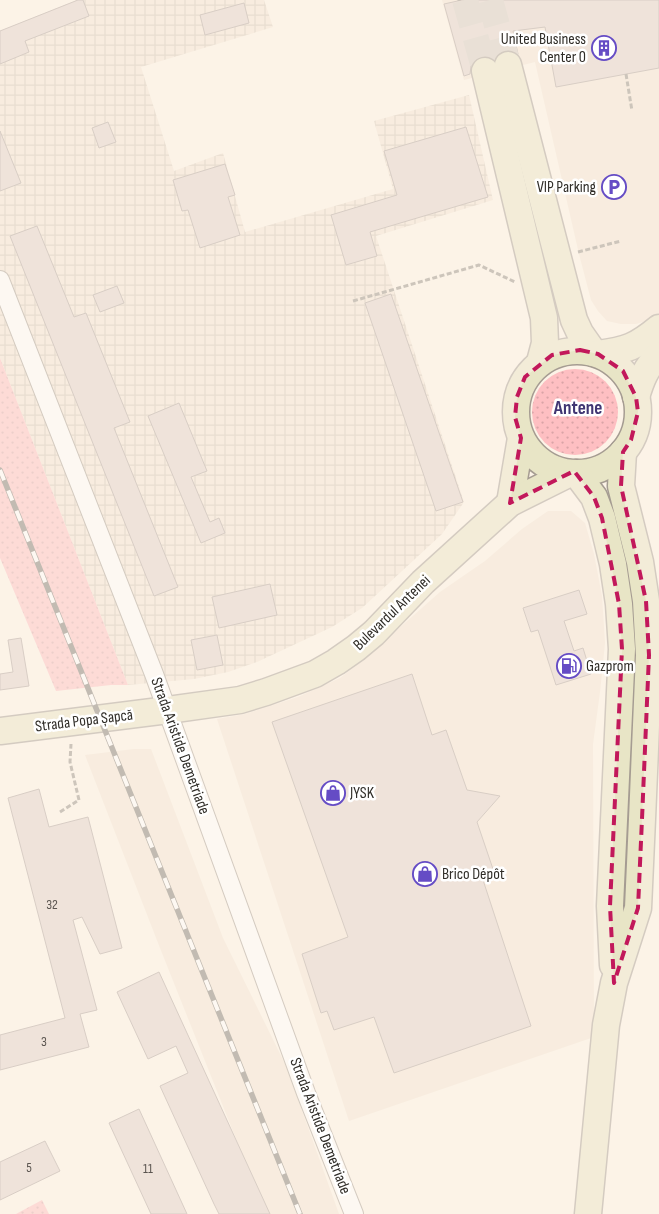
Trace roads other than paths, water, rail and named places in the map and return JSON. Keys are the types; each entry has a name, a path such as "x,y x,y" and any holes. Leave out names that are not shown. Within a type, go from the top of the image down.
{"street":[{"path":"540,362 545,343 544,318 497,68 574,320 580,333 596,353 611,361 623,371 631,384 638,412 631,440 623,452 607,466 597,470 573,473 554,469 541,462 529,451 521,438 516,417 517,397 526,377 540,362 552,355 566,351 580,350 596,353 622,351 638,344 659,328"},
{"name":"Strada Aristide Demetriade","path":"0,280 168,710 306,1093 354,1214"},
{"path":"636,398 641,379 651,362 659,355"},
{"path":"510,503 521,438"},
{"path":"588,1214 606,1025 614,984 638,908 649,655 646,601 640,562 621,486 623,452"},
{"path":"573,473 594,497 602,518 613,564 619,604 622,650 610,906 614,984"},
{"name":"Bulevardul Antenei","path":"168,710 240,700 315,674 336,662 374,633 423,582 510,503 573,473"},
{"name":"Strada Popa Șapcă","path":"0,731 168,710"}],"tunnel":[{"path":"465,0 485,71"},
{"path":"490,0 508,65"}],"railway":[{"path":"0,470 300,1214"}],"place":[{"name":"United Business Center 0","path":"604,48"},
{"name":"VIP Parking","path":"614,187"},
{"name":"Gazprom","path":"569,666"},
{"name":"JYSK","path":"333,793"},
{"name":"Brico Dépôt","path":"425,874"}],"district":[{"name":"Antene","path":"578,408"}]}
